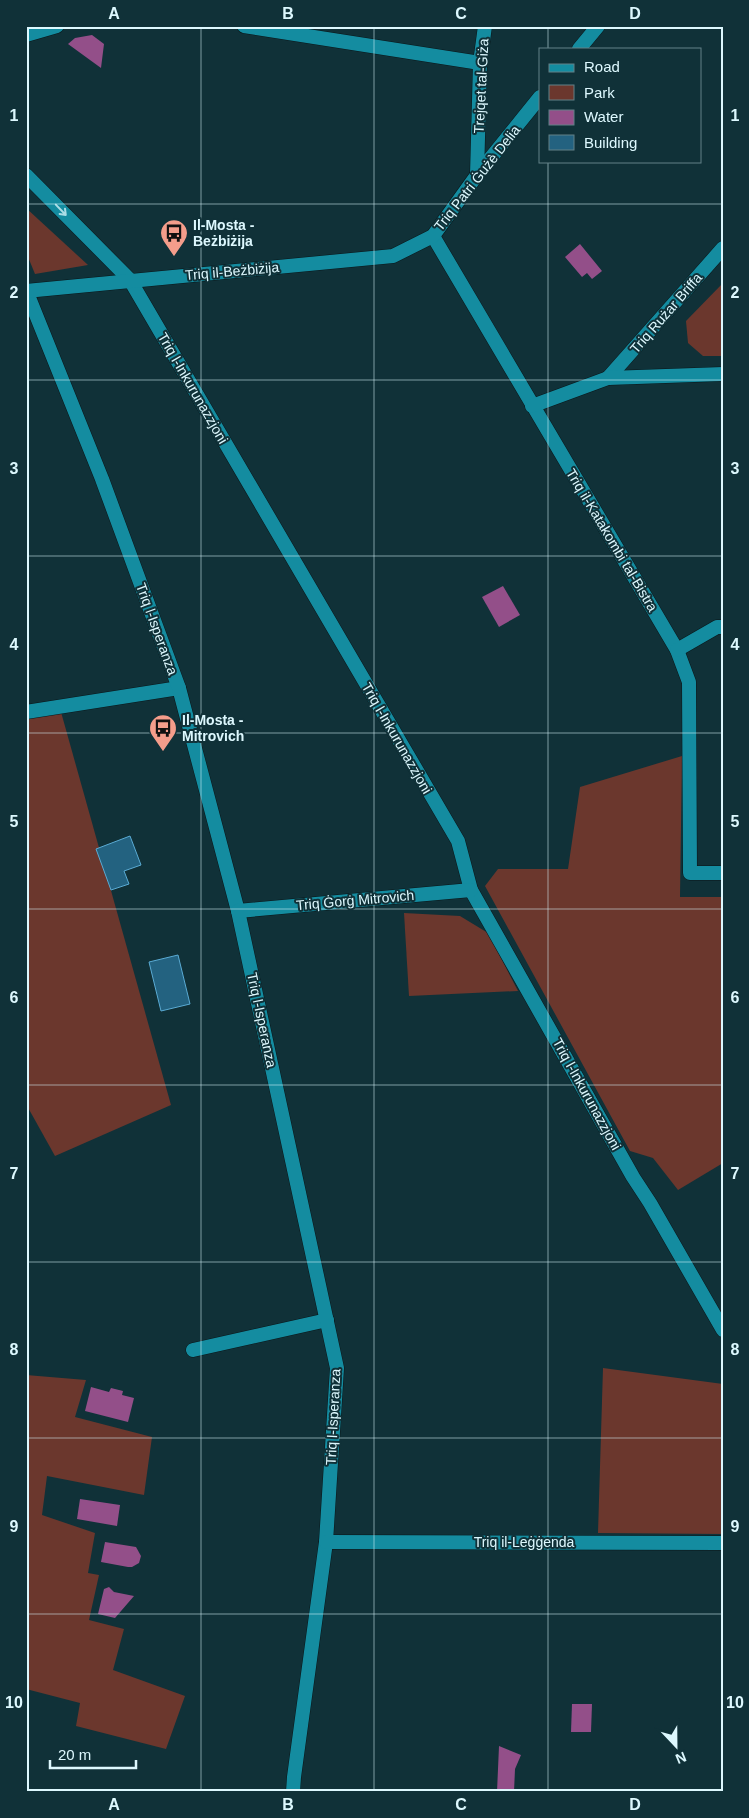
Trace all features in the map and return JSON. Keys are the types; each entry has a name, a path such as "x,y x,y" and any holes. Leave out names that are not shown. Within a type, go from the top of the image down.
{"street":[{"path":"26,34 57,26"},
{"path":"244,26 480,63"},
{"name":"Trejqet tal-Giża","path":"477,176 480,63 485,26"},
{"path":"580,48 598,26"},
{"name":"Triq Patri Ġużè Delia","path":"433,236 477,176 539,98"},
{"name":"Triq l-Inkurunazzjoni","path":"26,176 130,280 458,841 471,890 723,1330"},
{"name":"Triq il-Beżbiżija","path":"26,291 393,256 433,236"},
{"name":"Triq il-Katakombi tal-Bistra","path":"433,236 677,650 689,682 690,873 723,873"},
{"name":"Triq Rużar Briffa","path":"608,378 723,248"},
{"name":"Triq l-Isperanza","path":"26,291 102,479 179,688 238,911 338,1368 326,1542 292,1792"},
{"path":"532,406 608,378 723,374"},
{"path":"677,650 717,627 723,627"},
{"path":"26,712 179,688"},
{"name":"Triq Ġorġ Mitrovich","path":"238,911 471,890"},
{"path":"193,1350 327,1320"},
{"name":"Triq il-Leġġenda","path":"326,1542 723,1543"}],"green space":[{"path":"26,208 88,265 35,274 26,252"},
{"path":"723,283 723,356 703,356 688,343 686,321"},
{"path":"61,712 171,1105 55,1156 26,1104 26,718"},
{"path":"682,756 680,897 723,897 723,1163 678,1190 653,1158 630,1151 485,886 498,869 568,869 580,787"},
{"path":"404,913 460,916 488,933 518,991 409,996"},
{"path":"603,1368 723,1384 723,1534 598,1533"},
{"path":"26,1375 86,1380 75,1417 152,1437 144,1495 47,1476 42,1515 95,1533 88,1573 99,1575 89,1620 124,1629 113,1670 185,1696 166,1749 76,1726 80,1703 26,1689"}],"water":[{"path":"92,35 104,44 101,68 68,44 75,38"},
{"path":"580,244 602,271 592,279 587,273 582,277 565,257"},
{"path":"503,586 520,615 499,627 482,597"},
{"path":"91,1387 109,1392 111,1388 123,1391 122,1395 134,1398 128,1422 85,1411"},
{"path":"80,1499 120,1505 117,1526 77,1519"},
{"path":"105,1542 136,1547 141,1556 139,1563 128,1567 101,1562"},
{"path":"109,1587 114,1592 134,1596 115,1618 98,1614 104,1589"},
{"path":"572,1704 592,1704 591,1732 571,1732"},
{"path":"499,1746 521,1755 515,1769 514,1792 497,1792"}],"building":[{"path":"130,836 141,865 124,871 129,884 111,890 96,849"},
{"path":"178,955 190,1004 161,1011 149,962"}],"place":[{"name":"Il-Mosta - Beżbiżija","path":"174,257"},
{"name":"Il-Mosta - Mitrovich","path":"163,752"}]}
